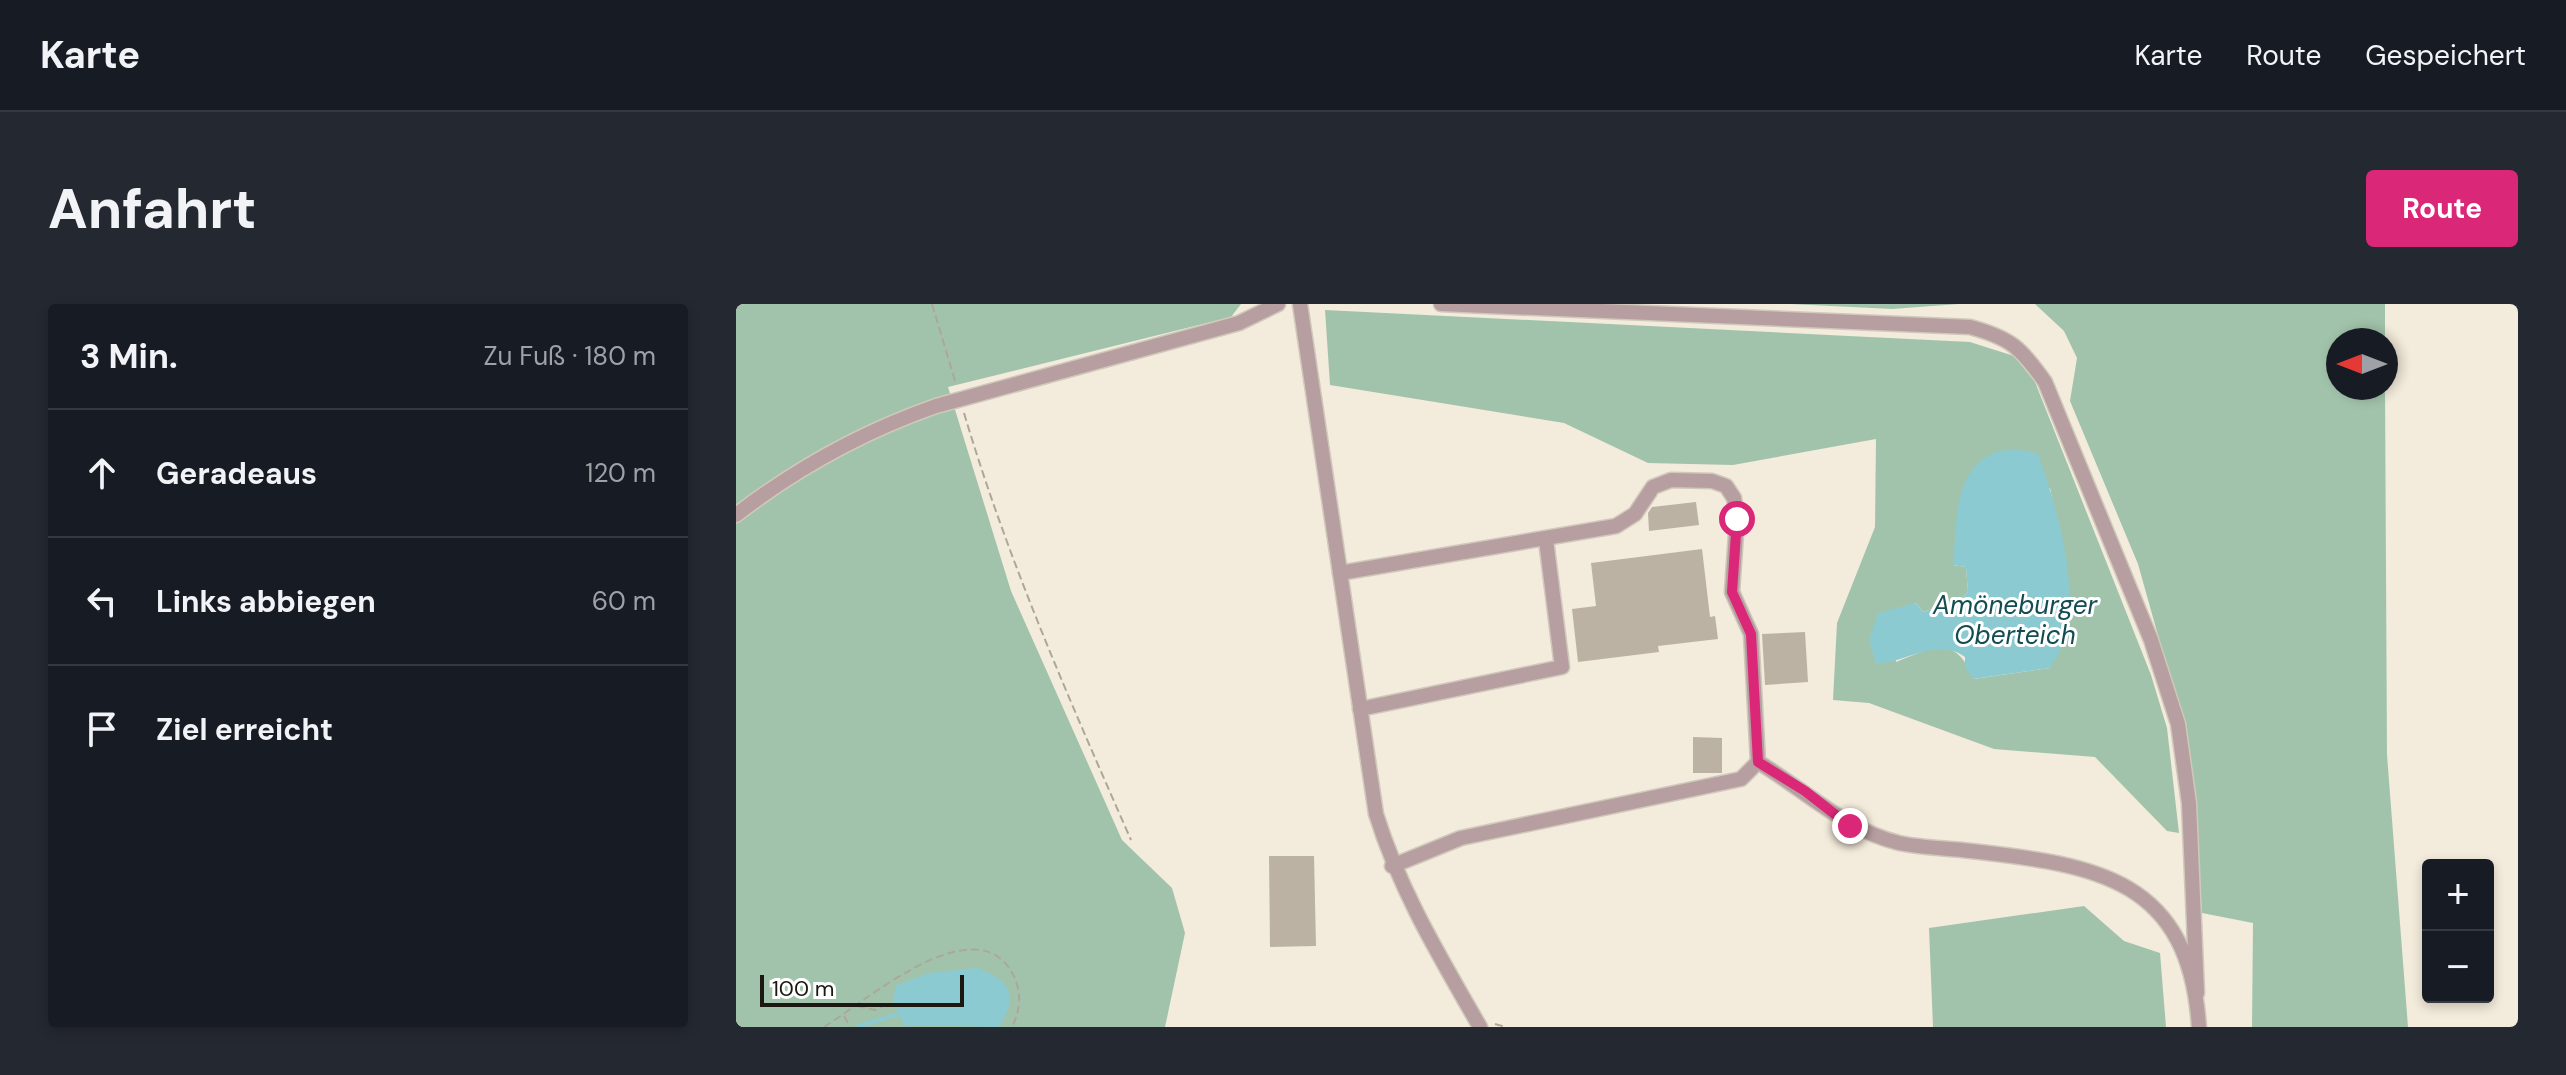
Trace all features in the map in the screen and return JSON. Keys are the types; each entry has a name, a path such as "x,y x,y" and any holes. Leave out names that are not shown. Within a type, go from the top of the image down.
{"lane":[{"path":"736,515 778,483 834,448 888,423 960,399 1239,323 1278,304"},
{"path":"1300,304 1376,814 1392,866 1418,920 1480,1027"},
{"path":"1441,304 1970,327 1998,334 2020,348 2045,382 2151,640 2178,724 2189,803 2199,1027"},
{"path":"1340,573 1616,526 1635,514 1653,487 1671,480 1697,479 1726,486 1734,498 1737,519 1732,592 1751,634 1758,762 1741,779 1461,838 1392,866"},
{"path":"1360,709 1562,667 1546,540"},
{"path":"1758,762 1805,791 1850,826 1900,843 2022,856 2117,880 2151,902 2182,942 2197,993"}],"path":[{"path":"932,304 991,503 1045,646 1131,840"},
{"path":"824,1027 888,981 932,960 961,952 987,952 1005,963 1016,980 1019,1009 1012,1027"},
{"path":"856,1006 875,1010 888,1003"},
{"path":"843,1015 850,1027"}],"green space":[{"path":"736,304 1241,304 1231,317 948,387 1011,591 1122,840 1172,888 1185,933 1165,1027 736,1027"},
{"path":"1790,304 1959,304 1892,309"},
{"path":"2035,304 2385,304 2385,328 2326,328 2326,400 2385,400 2387,755 2408,1027 2252,1027 2253,923 2202,913 2187,739 2138,564 2070,401 2077,358 2064,331"},
{"path":"1325,310 1970,342 2014,356 2035,382 2151,675 2167,728 2179,833 2167,831 2095,757 1994,749 1869,703 1833,700 1837,623 1875,527 1876,439 1733,465 1648,463 1564,423 1330,385","holes":["2050,488 2068,583 2050,668 1974,679 1959,655 1942,648 1896,662 1903,608 1916,603 1923,612 1959,600 1968,592 1966,567 1953,565"]},
{"path":"2084,906 2124,941 2160,953 2166,1027 1933,1027 1929,928"}],"water":[{"name":"Amöneburger Oberteich","path":"2023,450 2038,454 2062,533 2067,562 2068,619 2062,645 2050,668 1973,679 1965,667 1965,657 1943,649 1876,664 1869,640 1878,613 1916,603 1923,612 1959,600 1968,592 1966,567 1953,565 1957,517 1964,484 1982,460 2000,451"},
{"path":"977,968 997,978 1008,990 1009,1006 999,1027 904,1025 893,1001 896,986 928,973"}],"building":[{"path":"1696,502 1699,525 1649,531 1648,513 1652,507"},
{"path":"1702,549 1710,617 1715,616 1718,639 1658,646 1659,652 1578,662 1572,609 1596,606 1591,563"},
{"path":"1805,632 1808,682 1765,685 1762,634"},
{"path":"1693,737 1722,738 1722,773 1693,773"},
{"path":"1269,856 1314,856 1316,946 1270,947"}],"waterway":[{"path":"859,1026 899,1014"}],"route":[{"path":"1737,519 1732,592 1751,634 1758,762 1805,791 1850,826"}]}
